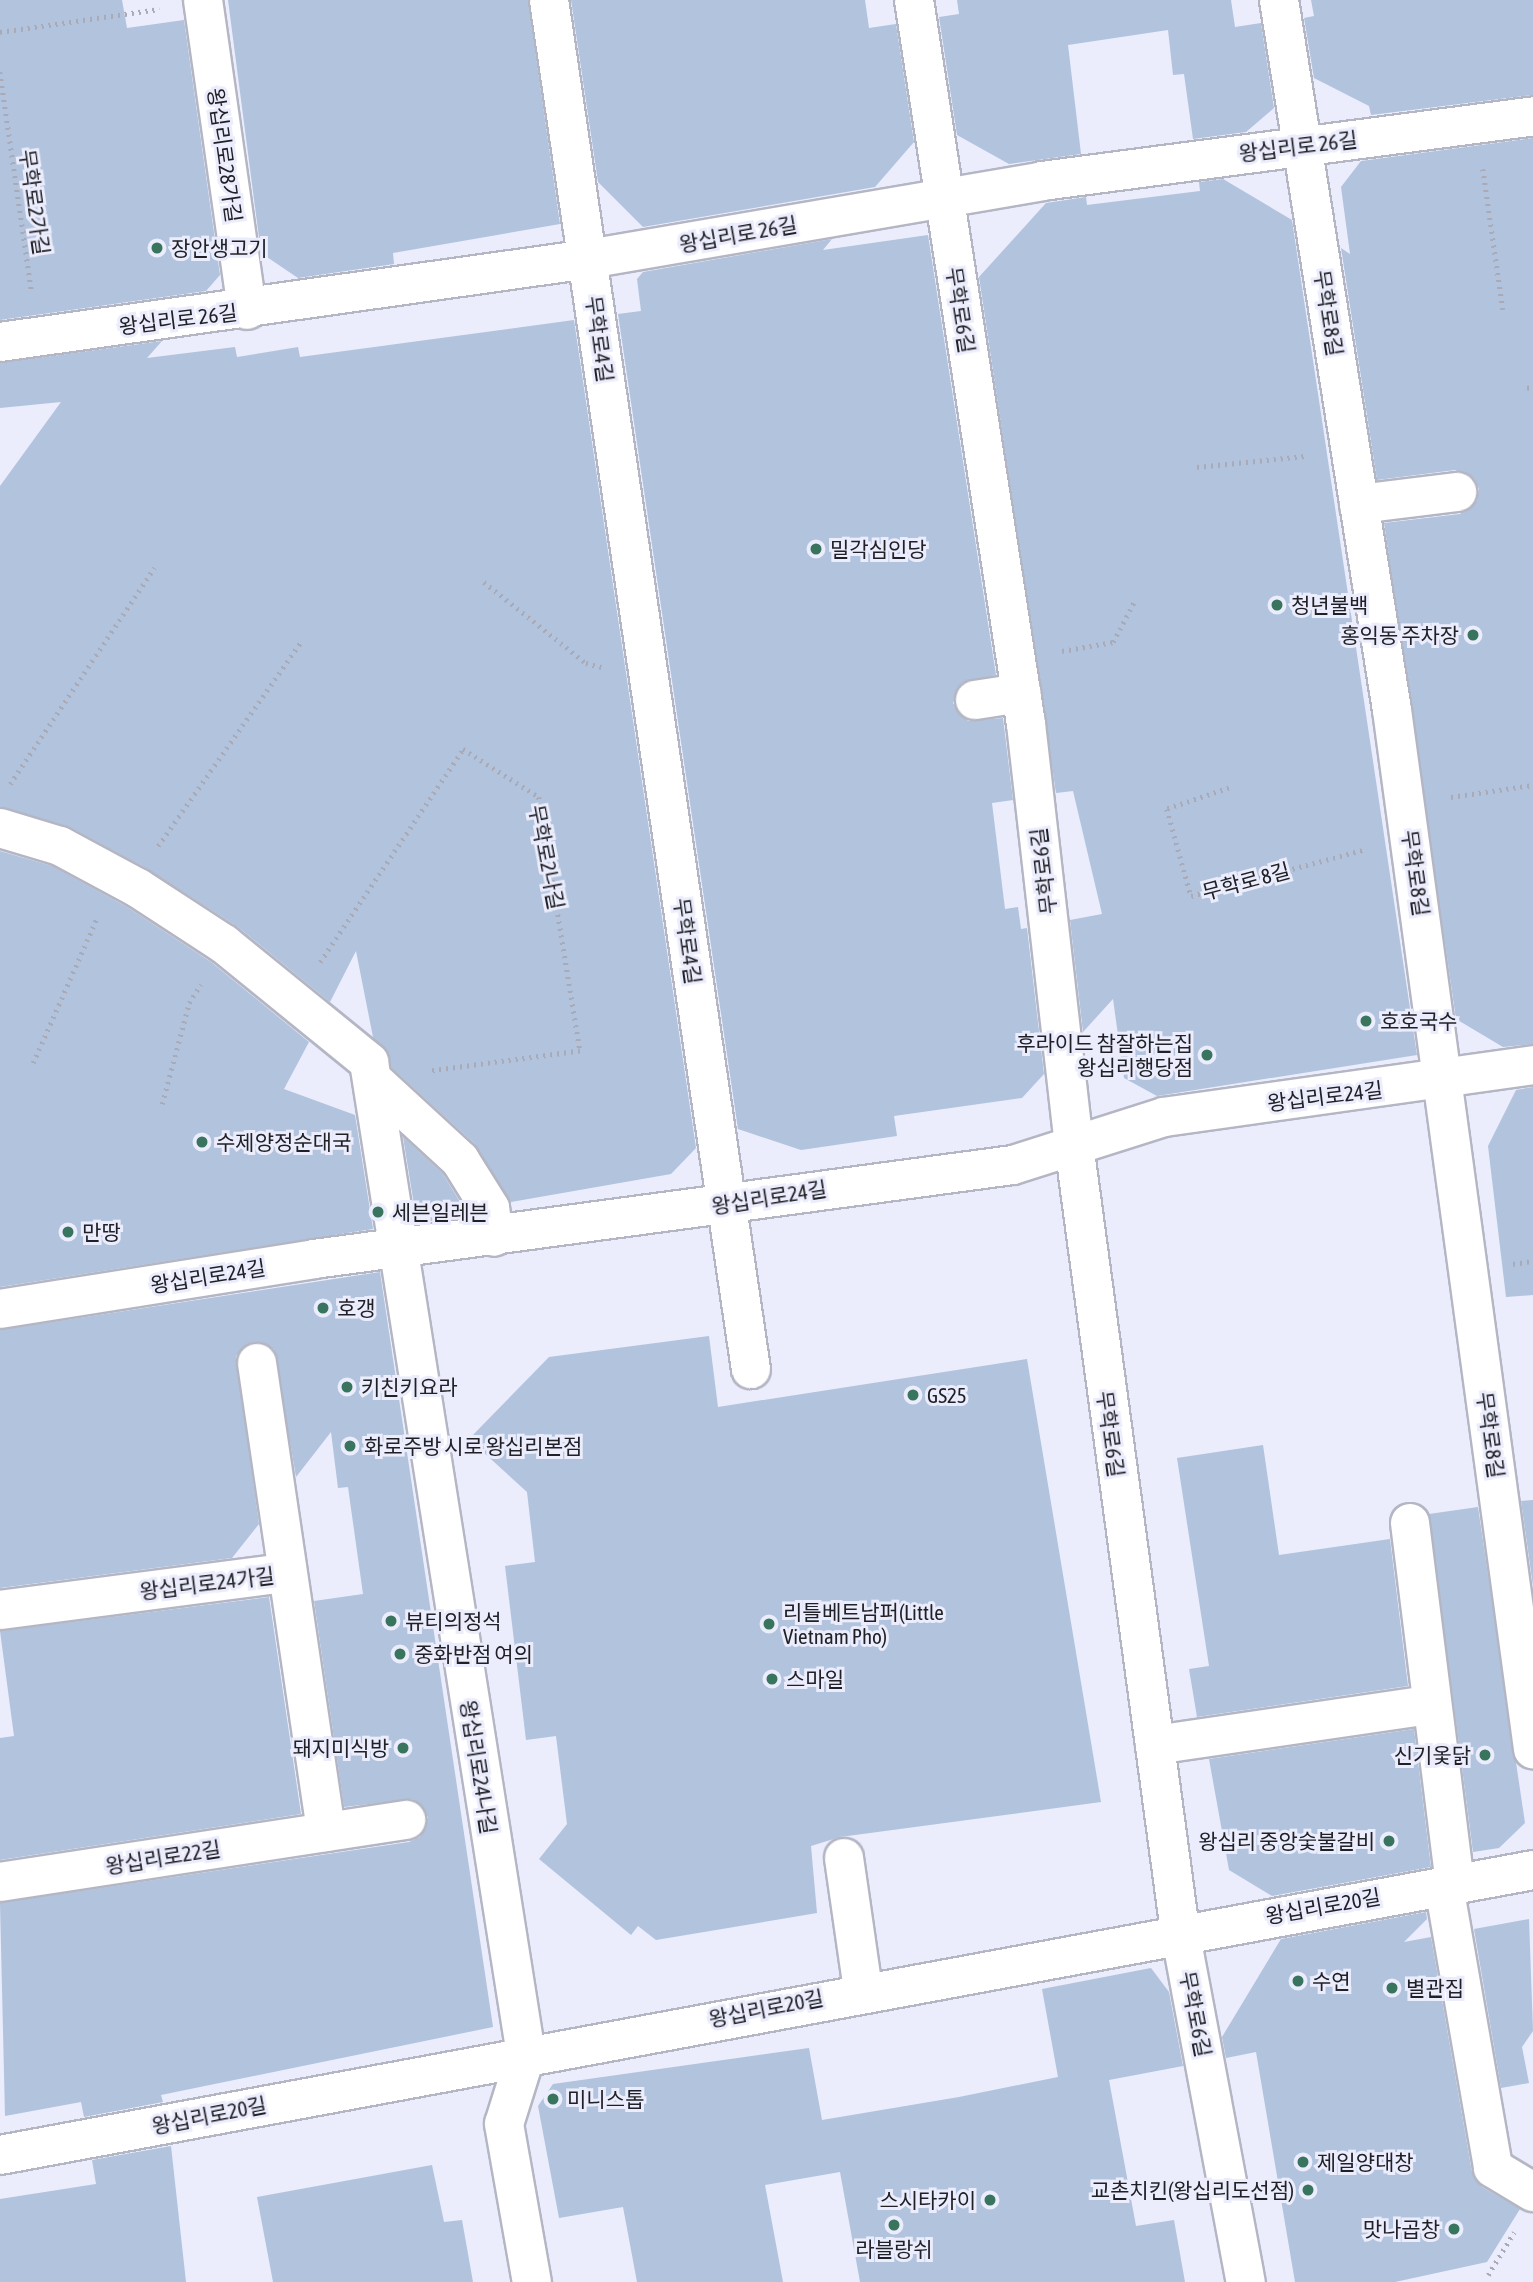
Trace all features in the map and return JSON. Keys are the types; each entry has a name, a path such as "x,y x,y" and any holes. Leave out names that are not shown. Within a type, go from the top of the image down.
{"street":[{"name":"무학로4길","path":"549,0 751,1369"},
{"name":"무학로6길","path":"914,0 1018,676 1074,1145 1180,1931 1246,2282"},
{"name":"무학로8길","path":"1279,0 1408,820 1533,1749"},
{"name":"왕십리로28가길","path":"204,1 247,310"},
{"name":"왕십리로 26길","path":"0,342 247,310 588,259 944,200 1302,145 1533,116"},
{"path":"1359,504 1457,492"},
{"path":"975,699 1018,676"},
{"path":"0,828 60,846 124,880 224,944 296,998 369,1062 396,1249"},
{"name":"왕십리로24길","path":"0,1309 396,1249 1013,1165 1164,1117 1444,1081 1533,1065"},
{"path":"372,1079 460,1160 490,1208 494,1237"},
{"name":"왕십리로24나길","path":"396,1249 526,2054 504,2124 532,2282"},
{"name":"왕십리로24가길","path":"0,1610 286,1573 257,1363"},
{"path":"1410,1523 1449,1885 1493,2168 1527,2207"},
{"path":"286,1573 326,1832"},
{"path":"1155,1745 1428,1705"},
{"name":"왕십리로22길","path":"0,1882 406,1820"},
{"path":"844,1858 863,1990"},
{"name":"왕십리로20길","path":"0,2155 1180,1931 1533,1870"}],"path":[{"path":"0,32 204,1"},
{"name":"무학로2가길","path":"0,72 38,337"},
{"path":"1476,123 1503,310"},
{"path":"1197,467 1351,451"},
{"path":"8,788 154,568"},
{"path":"484,582 586,663 649,679"},
{"path":"1018,676 1113,642 1135,602"},
{"path":"33,1063 124,880 301,642"},
{"name":"무학로2나길","path":"296,998 463,749 538,797 580,1051 372,1079"},
{"path":"1408,820 1533,785"},
{"name":"무학로 8길","path":"1228,788 1167,809 1191,896 1408,820"},
{"path":"162,1104 189,1003 224,944"},
{"path":"1488,2275 1527,2207"}],"building":[{"path":"0,0 122,0 127,28 184,20 220,275 206,291 0,320"},
{"path":"228,0 528,0 560,224 393,253 394,264 298,278 261,253"},
{"path":"571,0 865,0 869,28 896,24 914,142 875,187 643,227 598,182"},
{"path":"957,0 1231,0 1235,27 1261,23 1274,108 1246,132 1193,139 1184,74 1173,75 1168,30 1068,45 1081,154 1009,164 957,135 939,17 959,14"},
{"path":"1311,0 1533,0 1533,95 1371,115 1369,106 1314,78 1304,18 1314,16"},
{"path":"1533,138 1533,1044 1503,1047 1456,1019 1384,523 1460,514 1477,501 1479,489 1474,478 1455,470 1377,480 1341,248 1350,254 1341,187 1361,161"},
{"path":"1223,179 1292,220 1417,1055 1157,1096 1124,1078 1113,999 1083,1032 1070,920 1102,914 1073,791 1056,793 979,277 1046,203 1086,197 1087,205 1200,191 1199,182"},
{"name":"밀각심인당","path":"928,235 996,675 962,683 953,703 968,721 1003,718 1013,800 992,803 1005,909 1018,907 1021,929 1027,928 1044,1074 1022,1098 894,1116 897,1136 801,1150 738,1129 618,314 641,311 637,279 643,272 832,239 823,250"},
{"path":"574,320 696,1148 671,1174 511,1202 475,1144 392,1068 373,1037 356,951 330,1002 238,927 148,869 70,827 0,807 0,486 61,402 0,408 0,363 162,341 147,358 235,347 237,357 298,347 300,357"},
{"path":"0,851 52,866 127,907 211,962 309,1042 284,1089 355,1115 373,1229 0,1287"},
{"path":"1533,1087 1533,1295 1506,1297 1488,1146 1516,1090"},
{"path":"403,1137 443,1174 468,1215 417,1223"},
{"path":"380,1272 493,2027 161,2095 163,2102 84,2117 81,2102 5,2116 0,1903 409,1842 420,1837 428,1817 413,1799 344,1807 314,1601 363,1594 348,1487 338,1488 331,1432 296,1477 274,1349 253,1342 236,1356 259,1524 232,1558 0,1588 0,1330"},
{"path":"709,1336 718,1407 1027,1359 1101,1802 840,1837 811,1846 817,1913 656,1940 638,1926 631,1935 539,1859 567,1824 556,1736 526,1740 505,1566 535,1562 527,1492 469,1439 549,1357"},
{"path":"1263,1445 1279,1555 1390,1539 1408,1686 1197,1717 1189,1669 1209,1666 1177,1458"},
{"path":"1533,1500 1533,1586 1521,1501"},
{"path":"1478,1507 1525,1823 1499,1848 1473,1852 1429,1514"},
{"path":"269,1597 301,1814 0,1860 0,1738 14,1736 0,1631"},
{"path":"1414,1729 1431,1867 1272,1896 1229,1870 1209,1759"},
{"path":"1426,1912 1427,1919 1404,1942 1431,1937 1472,2172 1482,2187 1520,2209 1487,2262 1395,2282 1295,2282 1256,2052 1226,2058 1222,2037 1281,1939"},
{"path":"1529,1919 1533,2031 1522,2047 1529,2083 1501,2088 1474,1929"},
{"path":"1151,1968 1169,1992 1183,2066 1109,2080 1136,2226 1174,2220 1185,2282 860,2282 840,2172 765,2185 783,2282 637,2282 623,2207 559,2218 538,2106 553,2084 809,2048 822,2120 959,2097 1058,2077 1042,1989"},
{"path":"171,2146 186,2282 0,2282 0,2199 96,2184 92,2160"},
{"path":"432,2165 444,2222 462,2220 473,2282 273,2282 257,2197"}],"place":[{"name":"장안생고기","path":"157,248"},
{"name":"밀각심인당","path":"816,549"},
{"name":"청년불백","path":"1277,605"},
{"name":"홍익동 주차장","path":"1473,635"},
{"name":"호호국수","path":"1366,1021"},
{"name":"후라이드 참잘하는집 왕십리행당점","path":"1207,1055"},
{"name":"수제양정순대국","path":"202,1142"},
{"name":"세븐일레븐","path":"378,1212"},
{"name":"만땅","path":"68,1232"},
{"name":"호갱","path":"323,1308"},
{"name":"키친키요라","path":"347,1387"},
{"name":"GS25","path":"913,1395"},
{"name":"화로주방 시로 왕십리본점","path":"350,1446"},
{"name":"뷰티의정석","path":"391,1621"},
{"name":"리틀베트남퍼(Little Vietnam Pho)","path":"769,1624"},
{"name":"중화반점 여의","path":"400,1654"},
{"name":"스마일","path":"772,1679"},
{"name":"돼지미식방","path":"403,1748"},
{"name":"신기옻닭","path":"1485,1755"},
{"name":"왕십리 중앙숯불갈비","path":"1389,1841"},
{"name":"수연","path":"1298,1981"},
{"name":"별관집","path":"1392,1988"},
{"name":"미니스톱","path":"553,2099"},
{"name":"제일양대창","path":"1303,2162"},
{"name":"교촌치킨(왕십리도선점)","path":"1308,2190"},
{"name":"스시타카이","path":"990,2200"},
{"name":"라블랑쉬","path":"894,2225"},
{"name":"맛나곱창","path":"1454,2229"}]}
